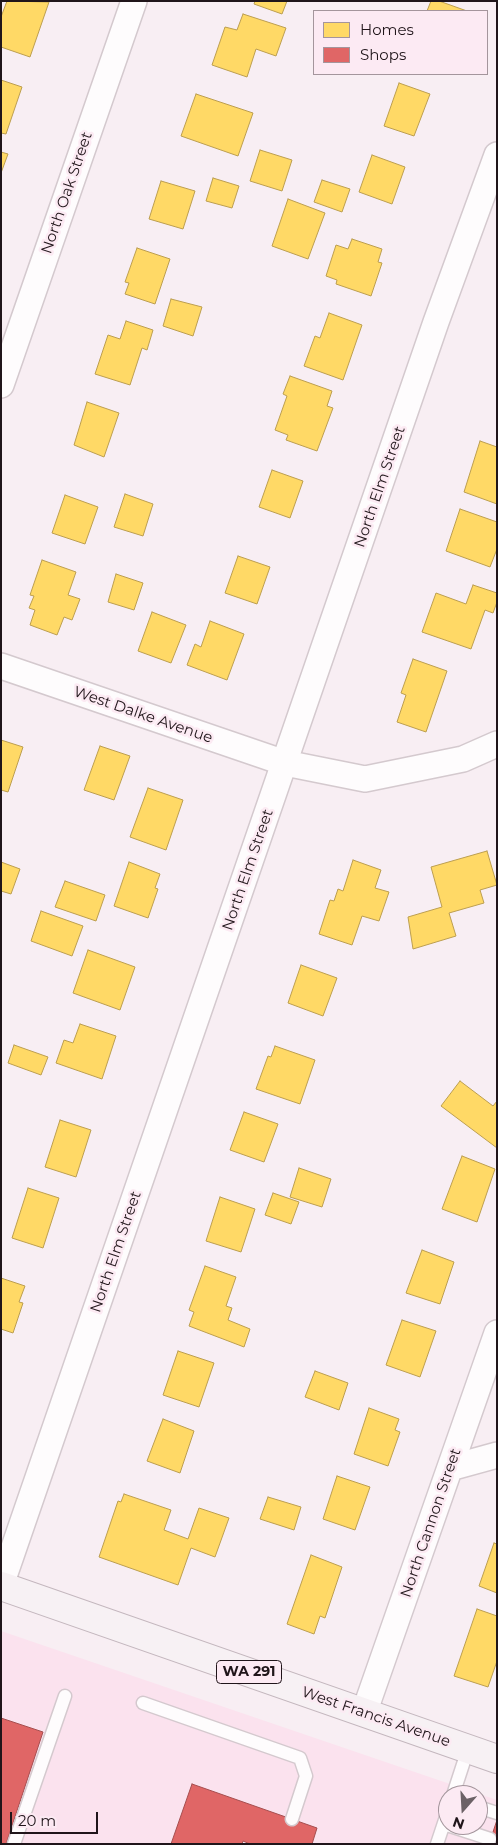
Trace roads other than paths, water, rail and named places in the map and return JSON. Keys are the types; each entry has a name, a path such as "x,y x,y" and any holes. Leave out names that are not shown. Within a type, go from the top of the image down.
{"main road":[{"name":"West Francis Avenue","path":"1,1586 497,1759"}],"street":[{"name":"North Oak Street","path":"1,385 134,1"},
{"name":"North Elm Street","path":"1,1586 436,322 497,155"},
{"name":"West Dalke Avenue","path":"1,666 285,763 365,779 464,759 497,744"},
{"name":"North Cannon Street","path":"364,1713 497,1333"},
{"path":"450,1468 497,1455"}],"lane":[{"path":"14,1844 65,1696"},
{"path":"143,1703 300,1758 306,1776 292,1819"},
{"path":"456,1785 468,1749"},
{"path":"478,1835 490,1839"}]}
